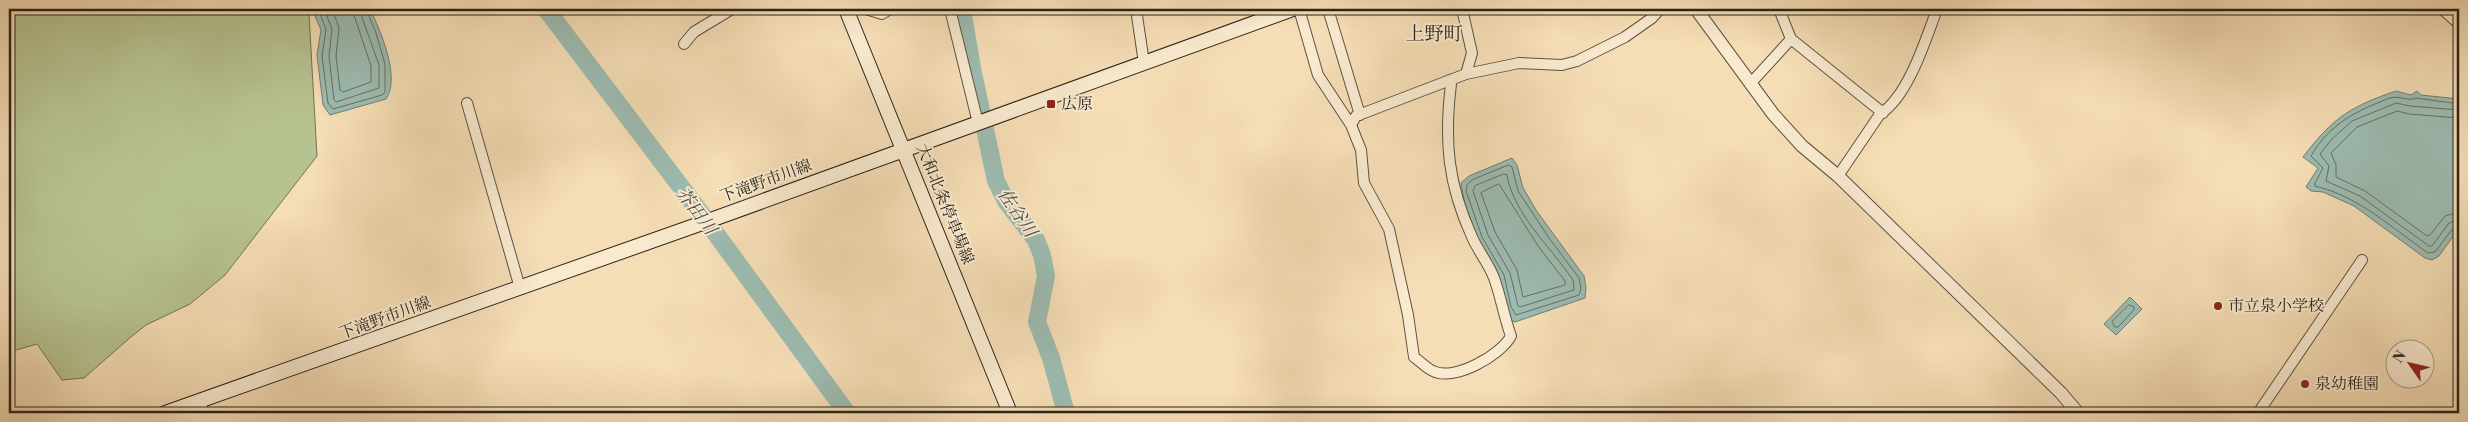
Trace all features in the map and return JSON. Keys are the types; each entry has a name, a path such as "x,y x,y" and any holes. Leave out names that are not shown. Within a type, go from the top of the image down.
{"main road":[{"name":"大和北条停車場線","path":"846,9 1010,413"},
{"name":"下滝野市川線","path":"165,413 202,408 520,288 1293,9"}],"street":[{"path":"684,44 694,32 732,9"},
{"path":"866,9 882,14 890,9"},
{"path":"950,9 983,121"},
{"path":"1136,9 1144,63"},
{"path":"1300,9 1318,75 1351,125 1361,150 1364,183 1389,229 1408,315 1414,357 1434,372 1452,373 1480,363 1506,346 1511,336 1494,277 1473,239 1454,192 1448,159 1451,84 1449,80"},
{"path":"1328,9 1360,114"},
{"path":"1462,9 1472,53 1466,74"},
{"path":"1351,125 1356,116 1360,114 1466,74 1519,63 1562,65 1577,61 1625,37 1652,18 1660,9"},
{"path":"1696,9 1773,114 1802,146 1838,176 2054,387 2078,413"},
{"path":"1779,9 1791,39 1882,113"},
{"path":"1838,176 1882,113 1889,109 1917,63 1937,9"},
{"path":"2442,9 2459,24"},
{"path":"1750,84 1791,39"},
{"path":"467,103 520,288"},
{"path":"2258,413 2362,260"}],"green space":[{"path":"9,9 307,9 309,14 317,156 225,275 190,304 146,325 84,378 62,380 37,344 9,352"}],"water":[{"path":"312,9 370,9 379,29 390,66 390,90 386,99 330,115 323,105 317,55 321,30"},
{"path":"2396,91 2411,95 2417,91 2421,95 2459,99 2459,228 2439,256 2432,260 2425,258 2354,206 2323,192 2311,191 2306,187 2318,168 2303,157 2324,132 2343,115"},
{"path":"1512,158 1517,165 1523,188 1536,210 1584,276 1586,288 1585,298 1515,322 1509,319 1499,277 1478,239 1465,205 1461,183 1469,176"},
{"path":"2130,297 2142,309 2116,335 2104,324"}],"waterway":[{"name":"芥田川","path":"546,9 697,208 847,413"},
{"name":"佐谷川","path":"962,9 972,68 996,181 1006,201 1036,240 1042,255 1046,276 1037,322 1051,358 1066,413"}],"place":[{"name":"広原","path":"1051,104"},
{"name":"市立泉小学校","path":"2218,306"},
{"name":"泉幼稚園","path":"2305,384"}],"district":[{"name":"上野町","path":"1434,34"}]}
